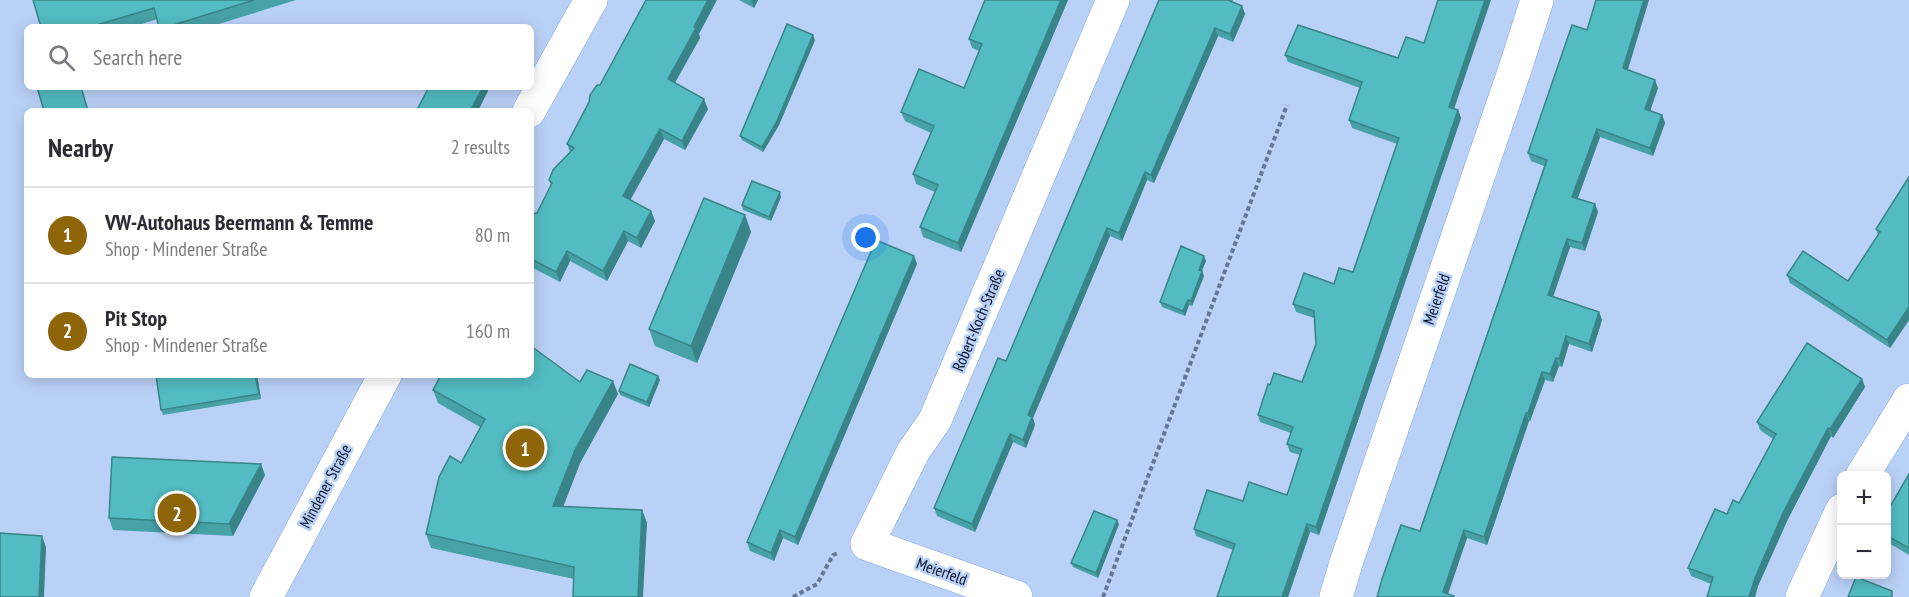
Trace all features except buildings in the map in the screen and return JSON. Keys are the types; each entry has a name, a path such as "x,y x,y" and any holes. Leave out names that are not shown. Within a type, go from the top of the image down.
{"street":[{"path":"531,108 591,0"},
{"name":"Robert-Koch-Straße","path":"867,544 913,452 935,420 1113,0"},
{"name":"Meierfeld","path":"1336,597 1537,0"},
{"name":"Mindener Straße","path":"266,597 383,378"},
{"path":"1865,471 1909,400"},
{"path":"1802,597 1837,521"},
{"name":"Meierfeld","path":"867,544 1017,597"}],"path":[{"path":"1103,597 1287,105"},
{"path":"793,597 817,584 833,555 867,544"}],"place":[{"name":"VW-Autohaus Beermann & Temme","path":"525,448"},
{"name":"Pit Stop","path":"177,513"}]}
